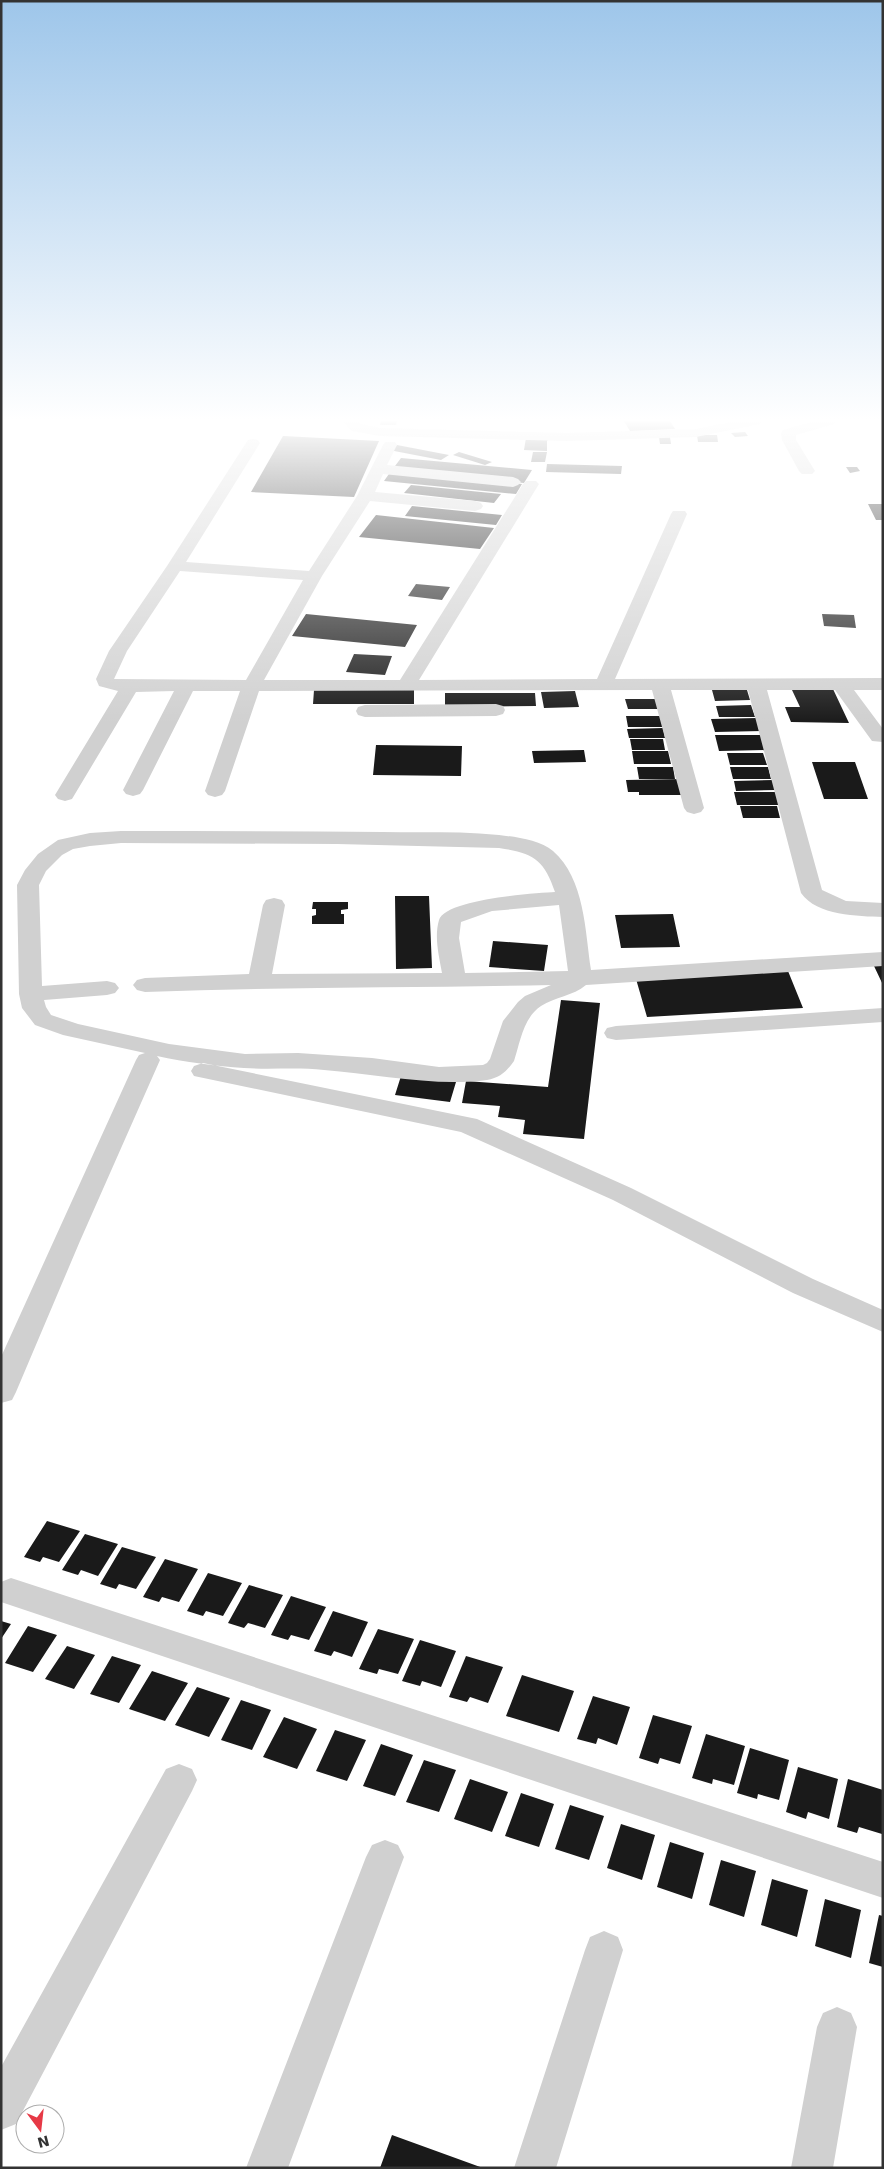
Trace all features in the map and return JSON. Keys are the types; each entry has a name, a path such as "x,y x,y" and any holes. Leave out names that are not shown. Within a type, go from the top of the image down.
{"street":[{"path":"203,522 118,651 105,679 106,682 113,685 130,686 883,684"},
{"path":"215,791 252,685 314,576 348,522"},
{"path":"414,685 509,522"},
{"path":"604,684 675,522"},
{"path":"175,566 314,576"},
{"path":"660,684 694,808"},
{"path":"756,684 812,893 830,904 846,908 883,910"},
{"path":"840,684 879,737"},
{"path":"414,685 424,710"},
{"path":"65,795 130,686"},
{"path":"132,790 186,686"},
{"path":"365,711 496,710"},
{"path":"121,837 329,837 510,843 530,846 545,854 558,872 569,898 580,978 570,986 534,1001 526,1007 515,1021 502,1061 496,1068 488,1072 439,1075 372,1066 298,1060 245,1062 169,1051 72,1030 44,1020 34,1008 31,994 28,885 34,872 51,851 66,844 92,839 121,837"},
{"path":"454,979 448,938 450,919 464,911 484,906 569,898"},
{"path":"259,981 274,905"},
{"path":"145,985 259,981 329,982 580,978 883,960"},
{"path":"31,994 107,988"},
{"path":"616,1033 883,1015"},
{"path":"111,1053 468,1125 622,1194 803,1286 883,1322"},
{"path":"1,1392 66,1241 148,1060"},
{"path":"11,1592 883,1880"},
{"path":"1,2110 179,1780"},
{"path":"267,2168 385,1857"},
{"path":"535,2168 604,1950"},
{"path":"812,2168 837,2027"}],"building":[{"path":"370,522 442,522 494,528 480,549 359,537"},
{"path":"468,522 498,522 496,525"},
{"path":"416,584 450,587 442,600 408,596"},
{"path":"306,614 417,625 405,647 292,636"},
{"path":"822,614 854,615 856,628 824,626"},
{"path":"354,654 392,656 385,675 346,672"},
{"path":"833,689 849,723 791,722 785,707 800,707 792,690"},
{"path":"314,690 414,690 414,704 313,704"},
{"path":"712,690 747,690 750,700 715,701"},
{"path":"575,691 579,707 544,708 541,692"},
{"path":"445,693 535,693 536,706 445,707"},
{"path":"625,699 657,699 659,709 628,709"},
{"path":"751,705 755,717 719,717 716,706"},
{"path":"626,716 662,716 665,727 628,727"},
{"path":"757,718 762,731 715,732 711,719"},
{"path":"663,728 665,738 629,738 627,729"},
{"path":"715,735 764,735 769,750 719,751"},
{"path":"630,739 663,739 665,750 632,750"},
{"path":"376,745 462,746 461,776 373,775"},
{"path":"584,750 586,762 534,763 532,751"},
{"path":"632,751 668,751 671,764 634,764"},
{"path":"727,753 763,753 767,765 730,765"},
{"path":"812,762 855,762 868,799 824,799"},
{"path":"637,767 673,767 675,779 639,779"},
{"path":"730,767 768,767 771,779 733,779"},
{"path":"683,779 687,795 639,795 639,792 628,792 626,780"},
{"path":"773,780 776,790 736,791 734,781"},
{"path":"734,792 776,792 780,805 737,805"},
{"path":"740,806 777,806 780,818 743,818"},
{"path":"395,896 429,896 432,968 396,969"},
{"path":"313,902 348,902 348,909 341,910 341,914 344,914 344,924 312,924 312,916 316,915 316,909 312,909"},
{"path":"673,914 680,947 621,948 615,915"},
{"path":"493,941 548,945 544,971 489,967"},
{"path":"874,966 883,966 883,985"},
{"path":"788,971 803,1008 647,1017 636,979"},
{"path":"561,1000 600,1003 584,1139 523,1134 525,1120 498,1117 500,1106 462,1103 466,1081 548,1087"},
{"path":"401,1076 456,1082 450,1102 395,1095"},
{"path":"47,1521 80,1531 59,1562 43,1557 40,1562 24,1557"},
{"path":"85,1534 118,1544 98,1576 81,1570 78,1575 62,1570"},
{"path":"122,1547 156,1557 136,1589 119,1584 116,1589 100,1584"},
{"path":"165,1559 198,1569 179,1602 162,1597 159,1602 143,1597"},
{"path":"208,1573 242,1583 223,1616 206,1611 203,1616 187,1611"},
{"path":"249,1585 283,1595 265,1628 248,1623 244,1628 228,1623"},
{"path":"291,1596 326,1607 309,1640 291,1635 288,1640 271,1635"},
{"path":"333,1611 368,1622 352,1657 334,1651 331,1656 314,1651"},
{"path":"1,1621 11,1624 1,1639"},
{"path":"28,1626 57,1635 33,1672 5,1663"},
{"path":"378,1629 414,1639 398,1674 379,1669 377,1674 359,1669"},
{"path":"420,1640 456,1651 441,1687 422,1681 420,1686 402,1681"},
{"path":"67,1646 95,1655 74,1689 45,1679"},
{"path":"112,1656 141,1665 119,1703 90,1694"},
{"path":"466,1656 503,1667 488,1703 470,1697 467,1702 449,1697"},
{"path":"152,1671 188,1683 165,1721 129,1709"},
{"path":"522,1675 574,1691 559,1732 506,1716"},
{"path":"197,1687 230,1698 209,1737 175,1725"},
{"path":"593,1696 630,1707 617,1745 598,1738 596,1744 577,1739"},
{"path":"241,1700 271,1710 252,1750 221,1740"},
{"path":"653,1715 692,1726 680,1764 660,1758 658,1764 639,1758"},
{"path":"284,1717 317,1729 297,1769 263,1757"},
{"path":"335,1730 366,1740 347,1781 316,1771"},
{"path":"706,1734 745,1746 734,1785 713,1779 712,1784 692,1778"},
{"path":"381,1744 413,1755 395,1796 363,1786"},
{"path":"750,1748 789,1760 779,1800 758,1794 757,1799 737,1793"},
{"path":"424,1760 456,1770 439,1812 406,1802"},
{"path":"798,1767 838,1779 829,1819 808,1812 806,1819 786,1812"},
{"path":"470,1779 508,1792 492,1832 454,1819"},
{"path":"848,1779 883,1790 882,1834 859,1827 857,1833 837,1827"},
{"path":"521,1793 554,1804 539,1847 505,1836"},
{"path":"570,1805 604,1816 589,1860 555,1849"},
{"path":"621,1824 655,1835 642,1880 607,1868"},
{"path":"670,1842 704,1853 692,1899 657,1887"},
{"path":"721,1860 756,1871 744,1917 709,1905"},
{"path":"772,1879 808,1890 797,1937 761,1925"},
{"path":"825,1899 861,1910 851,1958 815,1946"},
{"path":"879,1915 883,1916 883,1967 869,1963"},
{"path":"392,2135 483,2168 380,2168"}]}
